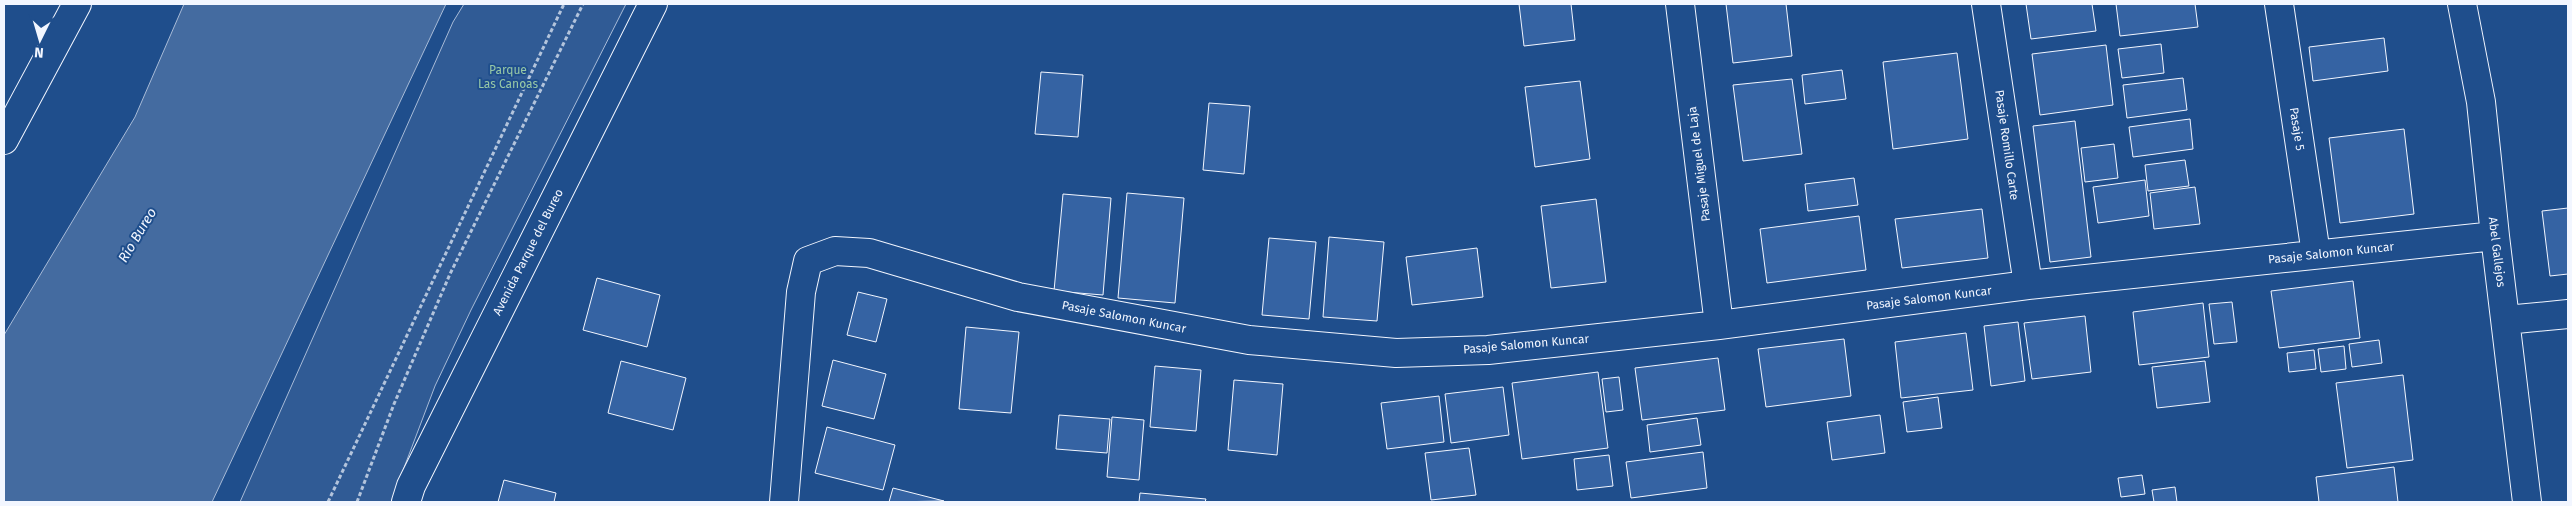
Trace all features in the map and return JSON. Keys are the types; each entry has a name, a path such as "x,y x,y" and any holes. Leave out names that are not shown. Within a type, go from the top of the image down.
{"street":[{"path":"4,140 76,4"},
{"name":"Avenida Parque del Bureo","path":"406,502 411,486 653,4"},
{"name":"Pasaje Miguel de Laja","path":"1680,4 1719,324"},
{"name":"Pasaje Romillo Carte","path":"1986,4 2028,285"},
{"name":"Pasaje 5","path":"2279,4 2316,254"},
{"name":"Abel Gallejos","path":"2462,4 2481,102 2527,502"},
{"name":"Pasaje Salomon Kuncar","path":"784,502 801,292 808,261 835,250 869,254 1018,297 1249,340 1396,353 1488,350 1719,324 2028,285 2495,236"},
{"path":"2506,320 2568,314"}],"path":[{"path":"328,502 564,4"},
{"path":"357,502 394,404 450,274 583,4"}],"shaded area":[{"name":"Parque Las Canoas","path":"464,4 626,4 471,310 435,386 391,502 240,502 453,22"}],"water":[{"name":"Río Bureo","path":"184,4 446,4 212,502 4,502 4,335 135,117"}],"building":[{"path":"1519,4 1571,4 1575,40 1524,46"},
{"path":"1726,4 1786,4 1792,56 1733,63"},
{"path":"2026,4 2092,4 2096,31 2031,39"},
{"path":"2116,4 2195,4 2198,27 2120,36"},
{"path":"2384,38 2388,71 2313,81 2309,47"},
{"path":"2161,44 2164,73 2122,78 2118,49"},
{"path":"2106,45 2113,105 2040,115 2032,54"},
{"path":"1957,53 1968,139 1893,149 1883,62"},
{"path":"1842,70 1846,99 1805,104 1802,75"},
{"path":"1041,72 1083,75 1078,137 1035,134"},
{"path":"2183,78 2187,110 2127,118 2123,85"},
{"path":"1792,79 1802,154 1743,161 1733,85"},
{"path":"1580,81 1590,159 1535,167 1525,87"},
{"path":"1209,103 1250,106 1244,174 1203,170"},
{"path":"2190,119 2193,149 2133,157 2129,127"},
{"path":"2075,121 2091,257 2050,262 2033,126"},
{"path":"2404,129 2414,214 2340,223 2329,138"},
{"path":"2114,144 2118,178 2085,182 2081,148"},
{"path":"2185,160 2189,186 2148,191 2145,165"},
{"path":"1854,178 1858,205 1808,211 1805,184"},
{"path":"2145,180 2149,216 2098,223 2093,187"},
{"path":"2195,187 2200,224 2154,229 2150,193"},
{"path":"1127,193 1184,198 1175,303 1118,298"},
{"path":"1063,194 1111,198 1103,295 1054,291"},
{"path":"1596,199 1606,282 1551,288 1541,206"},
{"path":"2568,208 2568,274 2550,276 2542,211"},
{"path":"1982,209 1988,258 1902,268 1895,219"},
{"path":"1859,216 1866,270 1767,283 1760,229"},
{"path":"1329,237 1384,242 1377,321 1323,317"},
{"path":"1269,238 1316,242 1309,319 1262,315"},
{"path":"1477,248 1483,297 1412,305 1406,257"},
{"path":"597,278 660,295 647,347 583,330"},
{"path":"2353,281 2360,338 2279,348 2271,291"},
{"path":"858,292 887,299 876,342 847,335"},
{"path":"2232,302 2237,342 2214,344 2209,304"},
{"path":"2203,303 2209,357 2139,365 2133,312"},
{"path":"2085,316 2091,372 2032,379 2024,323"},
{"path":"2018,322 2025,381 1991,386 1984,326"},
{"path":"966,327 1019,332 1011,413 959,409"},
{"path":"1966,333 1973,390 1901,398 1895,342"},
{"path":"1844,339 1851,396 1766,407 1758,349"},
{"path":"2379,340 2382,363 2352,367 2349,344"},
{"path":"2344,346 2346,369 2321,372 2318,349"},
{"path":"2314,350 2316,369 2289,372 2287,353"},
{"path":"1718,358 1725,410 1642,420 1635,368"},
{"path":"833,360 886,374 874,419 822,406"},
{"path":"621,361 686,378 673,430 608,413"},
{"path":"2205,361 2210,402 2157,408 2152,367"},
{"path":"1155,366 1201,370 1196,431 1150,427"},
{"path":"1598,372 1608,448 1522,459 1512,383"},
{"path":"2403,375 2413,460 2347,468 2336,383"},
{"path":"1619,377 1623,410 1606,412 1602,379"},
{"path":"1234,380 1283,384 1277,455 1228,450"},
{"path":"1503,387 1509,435 1451,443 1445,394"},
{"path":"1439,396 1444,442 1387,449 1381,403"},
{"path":"1938,397 1942,428 1907,432 1903,402"},
{"path":"1059,415 1110,419 1107,453 1056,449"},
{"path":"1880,415 1885,453 1832,460 1827,422"},
{"path":"1112,417 1144,420 1139,480 1107,477"},
{"path":"1697,418 1701,445 1650,452 1647,425"},
{"path":"827,427 895,445 883,490 815,473"},
{"path":"1469,448 1476,495 1431,500 1425,453"},
{"path":"1703,452 1707,488 1631,498 1626,462"},
{"path":"1609,455 1613,486 1577,490 1574,459"},
{"path":"2394,467 2398,502 2319,502 2316,477"},
{"path":"2142,475 2145,494 2121,497 2118,478"},
{"path":"504,480 556,493 554,502 498,502"},
{"path":"2175,487 2177,502 2154,502 2152,490"},
{"path":"893,488 944,501 889,502"},
{"path":"1140,493 1206,499 1205,502 1139,502"}]}
